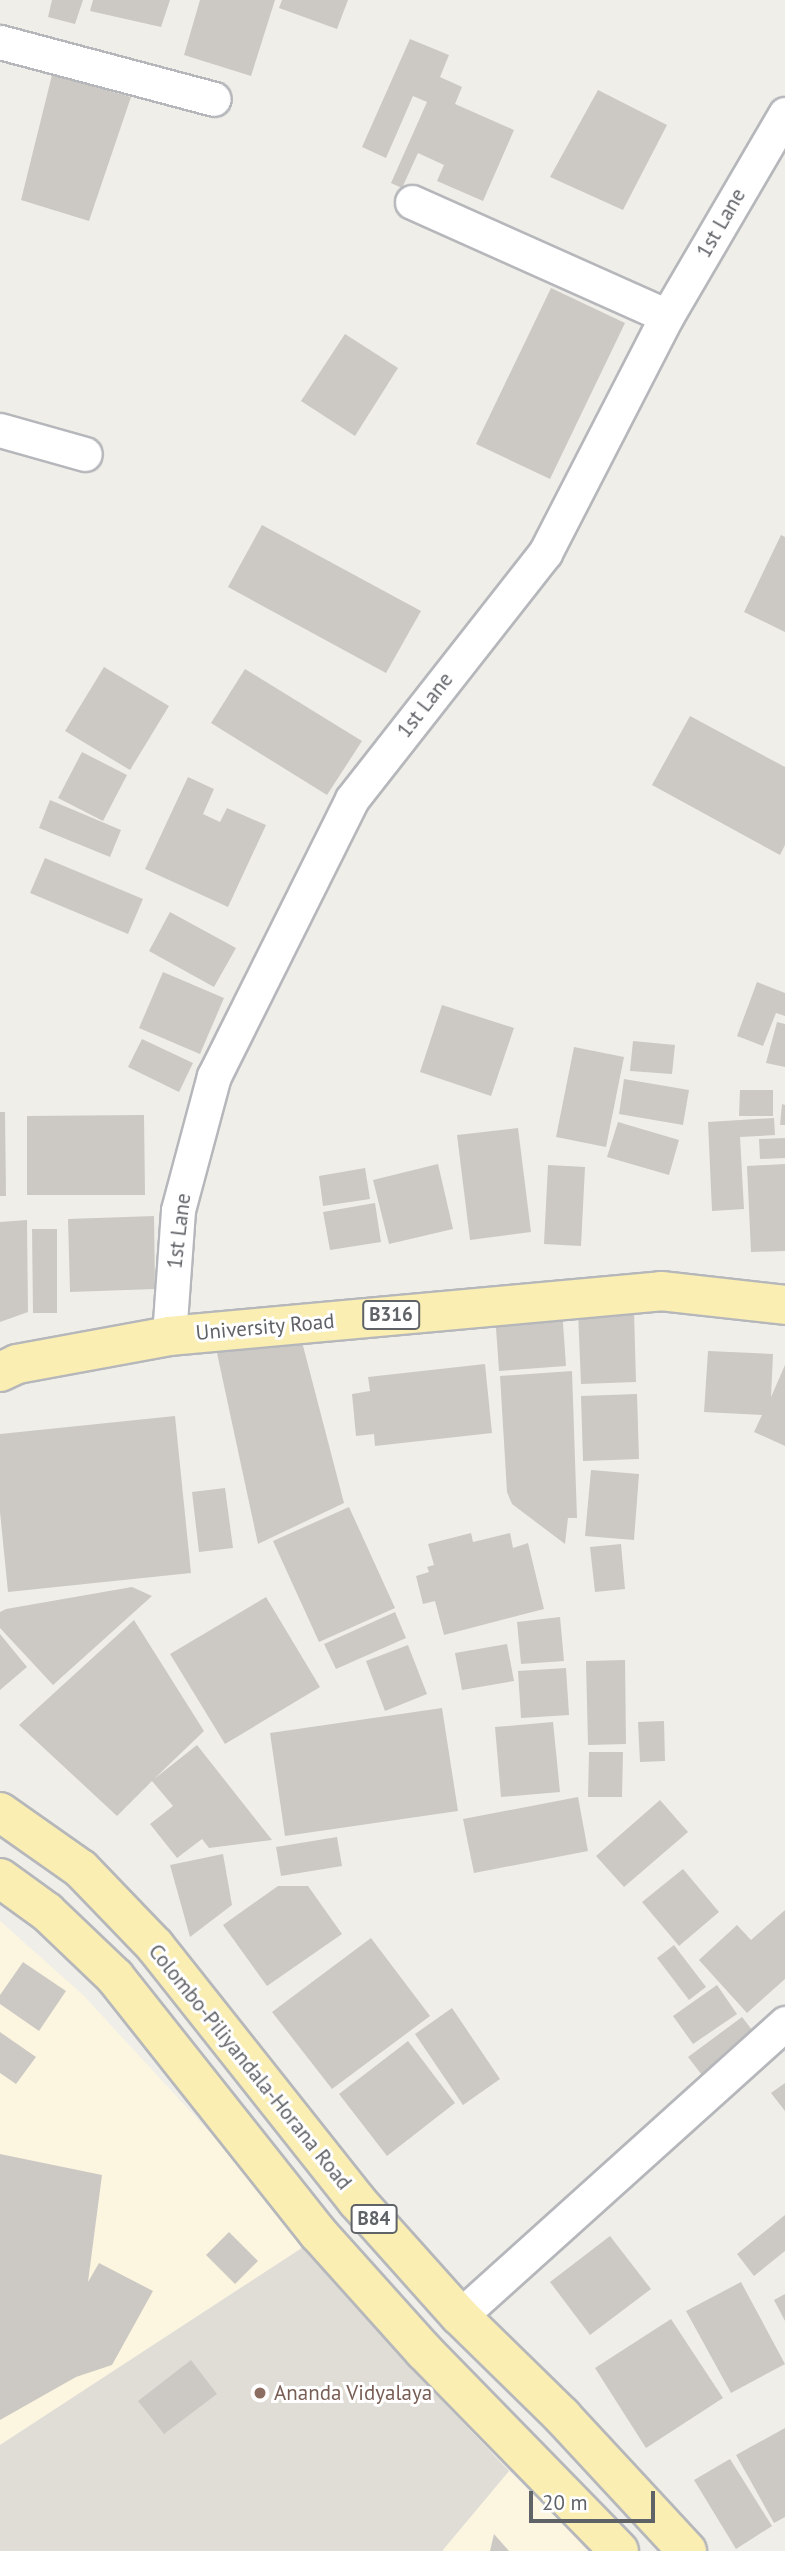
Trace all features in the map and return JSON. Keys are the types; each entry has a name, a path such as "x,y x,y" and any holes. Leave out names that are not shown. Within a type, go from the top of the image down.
{"main road":[{"name":"University Road","path":"0,1372 17,1364 169,1336 661,1291 785,1305"},
{"name":"Colombo-Piliyandala-Horana Road","path":"0,1812 81,1869 155,1946 357,2201 460,2316 615,2472 687,2551"},
{"name":"B84","path":"0,1878 47,1913 115,1977 318,2233 424,2351 619,2551"},
{"path":"578,2506 615,2472"}],"street":[{"path":"0,42 214,99"},
{"name":"1st Lane","path":"169,1336 178,1210 214,1076 352,799 545,553 667,316 785,114"},
{"path":"412,202 667,316"},
{"path":"0,430 85,454"},
{"path":"460,2316 785,2023"}],"shaded area":[{"path":"0,1921 83,1995 311,2242 0,2445"},
{"name":"Ananda Vidyalaya","path":"311,2242 411,2368 509,2471 442,2551 0,2551 0,2445"},
{"path":"509,2471 572,2533 587,2551 442,2551"}],"building":[{"path":"52,0 83,0 75,24 48,17"},
{"path":"93,0 170,0 161,27 90,11"},
{"path":"200,0 275,0 251,76 184,55"},
{"path":"282,0 348,0 337,29 279,8"},
{"path":"410,39 449,55 440,77 462,87 455,104 514,130 483,201 437,181 444,165 418,153 402,188 391,183 427,102 413,96 386,158 362,147"},
{"path":"52,75 131,97 89,221 21,200"},
{"path":"598,90 667,125 623,210 550,177"},
{"path":"551,288 625,323 550,479 476,444"},
{"path":"345,334 398,368 355,436 301,401"},
{"path":"262,525 421,611 386,673 228,587"},
{"path":"781,535 785,537 785,632 744,612"},
{"path":"104,667 169,706 130,770 65,731"},
{"path":"245,669 362,741 327,795 211,723"},
{"path":"690,716 785,767 785,845 780,855 652,785"},
{"path":"82,752 127,775 103,821 58,798"},
{"path":"188,777 214,789 203,814 220,822 227,808 266,825 228,907 145,869"},
{"path":"50,800 121,830 110,857 39,828"},
{"path":"45,858 143,899 128,934 30,893"},
{"path":"170,912 236,948 214,987 149,951"},
{"path":"163,972 224,998 200,1054 139,1028"},
{"path":"757,982 785,993 785,1016 776,1013 763,1046 737,1036"},
{"path":"442,1005 514,1028 491,1096 420,1072"},
{"path":"777,1022 785,1024 785,1067 766,1063"},
{"path":"142,1039 193,1063 179,1092 128,1067"},
{"path":"633,1041 675,1045 672,1074 630,1071"},
{"path":"574,1047 624,1057 606,1147 556,1137"},
{"path":"624,1079 689,1090 683,1125 619,1114"},
{"path":"740,1090 773,1090 773,1116 739,1116"},
{"path":"782,1104 785,1105 785,1125 780,1125"},
{"path":"0,1112 5,1112 6,1196 0,1196"},
{"path":"144,1115 145,1195 27,1195 27,1116"},
{"path":"774,1118 775,1135 740,1137 744,1209 712,1211 708,1122"},
{"path":"618,1122 679,1140 669,1175 607,1157"},
{"path":"518,1128 531,1232 470,1240 457,1135"},
{"path":"785,1138 785,1158 760,1159 759,1139"},
{"path":"438,1164 453,1229 389,1244 373,1180"},
{"path":"785,1164 785,1251 751,1252 747,1166"},
{"path":"548,1165 585,1167 581,1246 544,1244"},
{"path":"365,1168 370,1199 323,1206 319,1176"},
{"path":"375,1203 381,1242 330,1250 323,1212"},
{"path":"154,1216 155,1289 70,1292 68,1219"},
{"path":"27,1220 28,1312 0,1322 0,1222"},
{"path":"32,1229 57,1229 57,1313 33,1313"},
{"path":"562,1309 566,1366 499,1371 495,1314"},
{"path":"634,1310 636,1382 581,1384 578,1312"},
{"path":"301,1338 344,1503 258,1544 217,1353"},
{"path":"708,1351 773,1354 771,1397 785,1365 785,1446 754,1432 762,1415 704,1412"},
{"path":"485,1364 492,1433 375,1446 374,1434 356,1436 352,1394 370,1391 368,1377"},
{"path":"572,1371 577,1518 568,1518 565,1544 512,1504 507,1492 500,1376"},
{"path":"637,1394 639,1459 583,1461 581,1396"},
{"path":"175,1416 191,1573 8,1592 0,1512 0,1434"},
{"path":"591,1470 639,1474 634,1540 585,1536"},
{"path":"225,1488 233,1548 199,1552 192,1492"},
{"path":"349,1507 395,1608 319,1642 273,1541"},
{"path":"471,1533 473,1542 510,1533 513,1548 528,1543 544,1609 444,1635 435,1601 423,1604 416,1576 429,1572 427,1567 434,1565 428,1544"},
{"path":"621,1544 625,1589 595,1592 590,1547"},
{"path":"132,1587 152,1596 53,1685 0,1628 0,1612 6,1609"},
{"path":"266,1597 320,1687 225,1744 170,1654"},
{"path":"395,1612 406,1638 336,1669 324,1644"},
{"path":"560,1617 564,1661 521,1664 517,1622"},
{"path":"134,1620 204,1731 154,1779 197,1745 272,1840 209,1848 202,1839 177,1858 150,1824 173,1806 152,1781 117,1816 19,1725"},
{"path":"0,1634 27,1667 0,1690"},
{"path":"507,1644 514,1681 462,1690 455,1653"},
{"path":"408,1645 427,1694 385,1711 366,1661"},
{"path":"625,1660 626,1744 588,1745 586,1661"},
{"path":"566,1668 569,1715 521,1718 518,1671"},
{"path":"442,1708 458,1811 285,1836 270,1733"},
{"path":"664,1721 665,1761 640,1762 638,1722"},
{"path":"553,1722 560,1792 501,1797 495,1727"},
{"path":"589,1752 623,1752 622,1797 588,1797"},
{"path":"578,1797 588,1851 474,1873 463,1819"},
{"path":"660,1800 688,1832 624,1887 596,1856"},
{"path":"337,1837 342,1866 281,1876 276,1847"},
{"path":"223,1854 232,1905 190,1937 170,1865"},
{"path":"683,1869 719,1912 679,1946 642,1902"},
{"path":"278,1886 308,1886 342,1934 267,1986 223,1925"},
{"path":"785,1910 785,1979 747,2013 699,1960 737,1925 751,1940"},
{"path":"371,1938 430,2016 332,2089 272,2012"},
{"path":"674,1945 706,1987 689,2000 657,1958"},
{"path":"23,1962 66,1991 39,2031 0,2004 0,1995"},
{"path":"717,1985 737,2014 693,2044 673,2016"},
{"path":"452,2008 500,2079 463,2105 415,2034"},
{"path":"742,2017 759,2039 705,2079 688,2057"},
{"path":"0,2032 36,2057 16,2084 0,2073"},
{"path":"408,2041 455,2103 387,2156 339,2094"},
{"path":"785,2083 785,2111 771,2093"},
{"path":"0,2154 102,2175 88,2282 99,2263 153,2291 112,2365 76,2377 0,2420"},
{"path":"785,2215 785,2251 754,2276 737,2254"},
{"path":"229,2232 258,2261 235,2284 206,2255"},
{"path":"610,2236 651,2289 590,2335 550,2282"},
{"path":"741,2282 785,2364 731,2393 686,2311"},
{"path":"785,2294 785,2321 774,2300"},
{"path":"671,2319 723,2398 646,2448 595,2368"},
{"path":"191,2360 217,2394 164,2434 138,2401"},
{"path":"785,2428 785,2517 774,2523 736,2455"},
{"path":"730,2459 772,2526 736,2549 694,2480"},
{"path":"494,2534 509,2551 490,2551"}],"place":[{"name":"Ananda Vidyalaya","path":"260,2393"}]}
